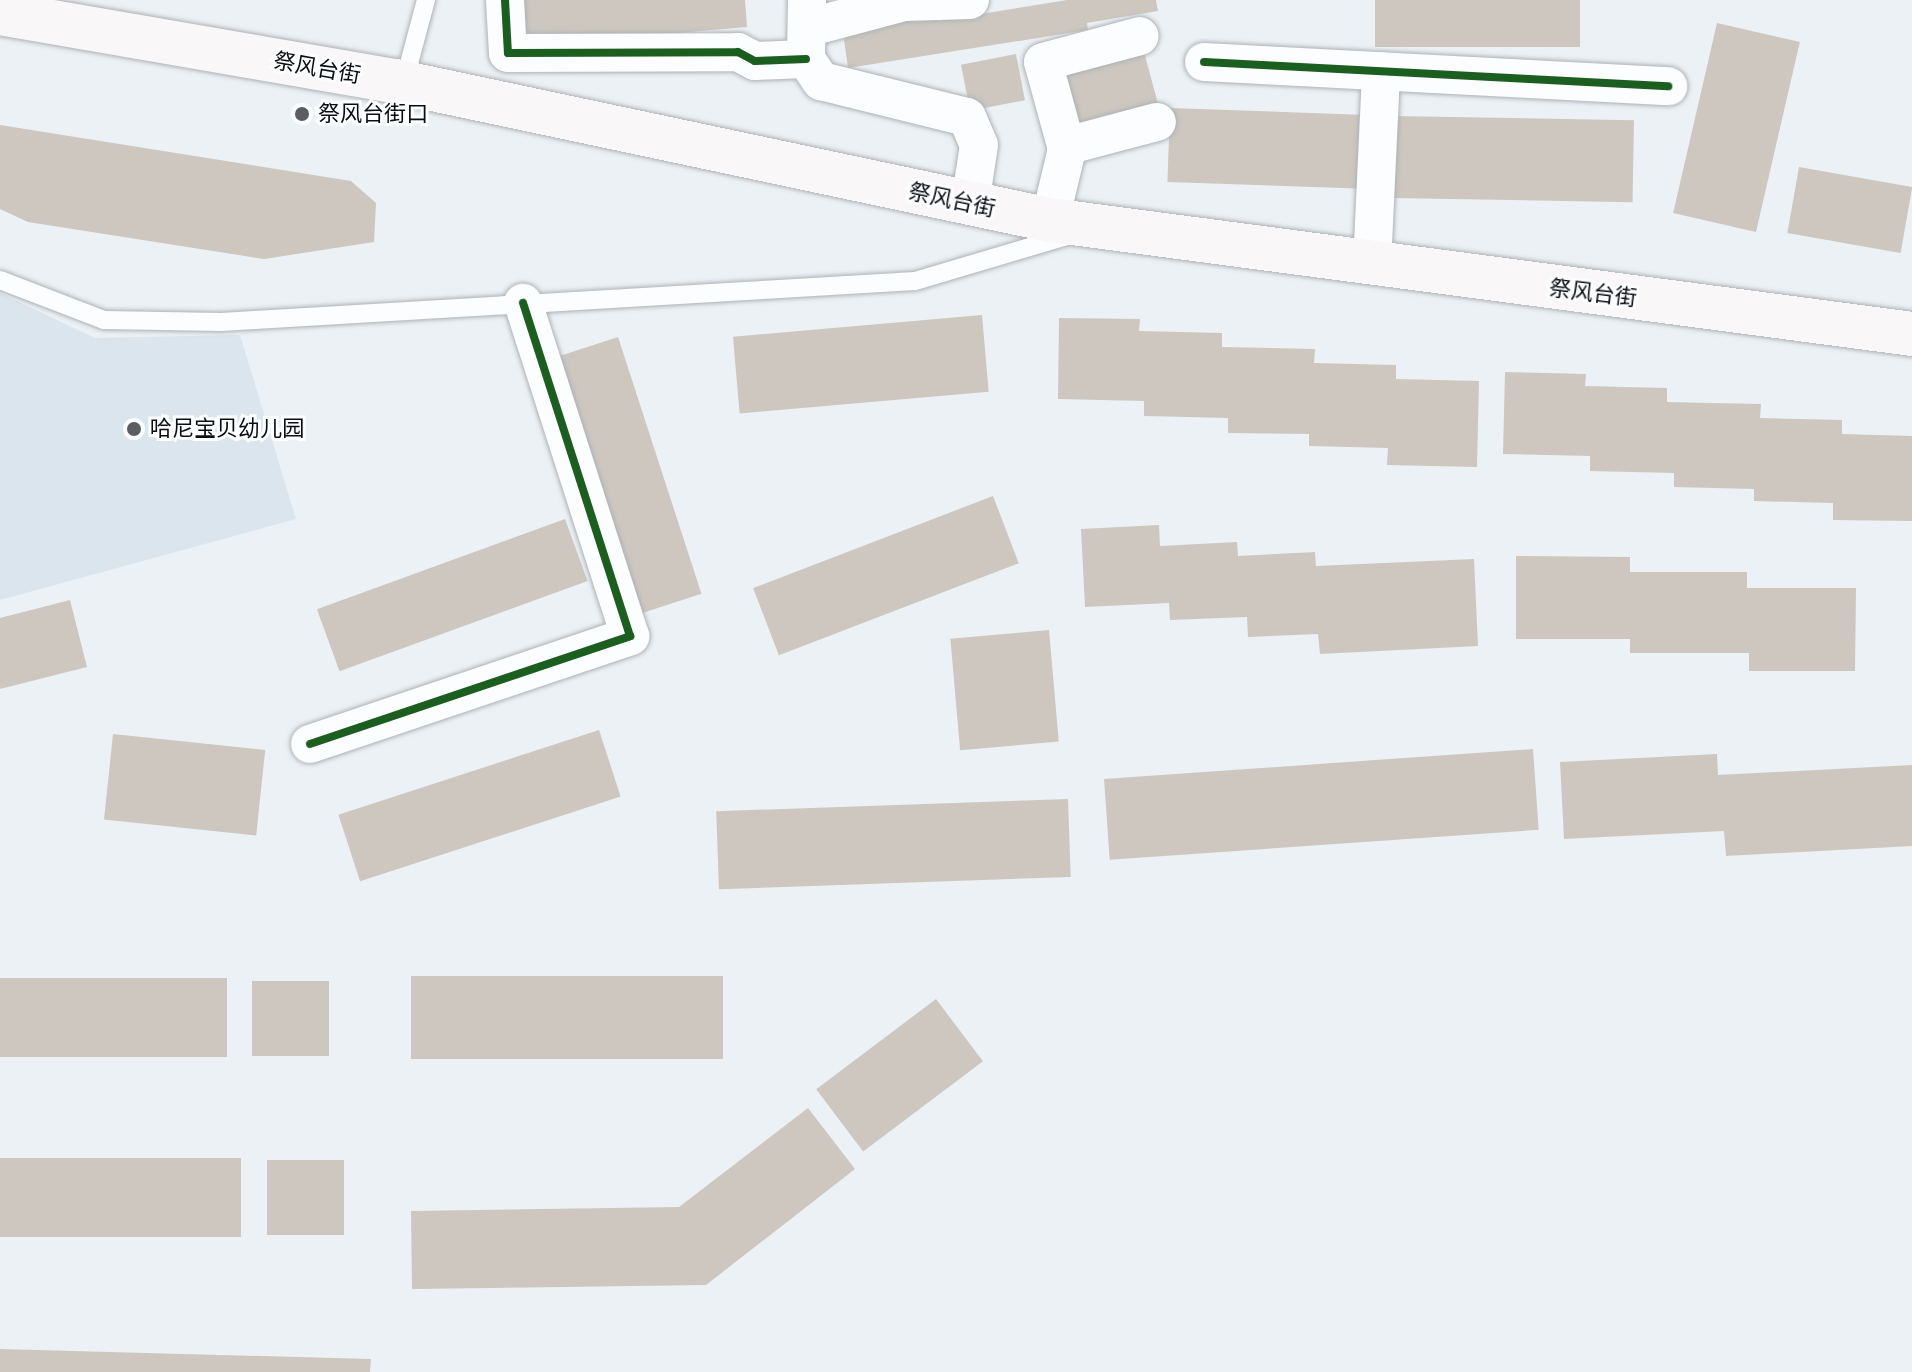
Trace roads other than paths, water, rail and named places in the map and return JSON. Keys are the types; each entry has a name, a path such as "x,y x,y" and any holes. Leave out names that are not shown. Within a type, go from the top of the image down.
{"main road":[{"name":"祭风台街","path":"0,13 404,83 1050,220 1912,334"}],"street":[{"path":"505,0 508,53 738,52 755,61 807,29 904,2 970,0"},
{"path":"807,29 821,81 967,117 979,145 970,204"},
{"path":"1050,220 1066,146 1043,62 1140,36"},
{"path":"1204,62 1668,86"},
{"path":"1372,265 1381,71"},
{"path":"1066,146 1157,122"},
{"path":"310,744 630,636 523,303"}],"lane":[{"path":"404,83 426,0"},
{"path":"0,280 104,320 221,322 915,281 1096,227"}],"place":[{"name":"祭风台街口","path":"302,114"},
{"name":"哈尼宝贝幼儿园","path":"134,429"}]}
